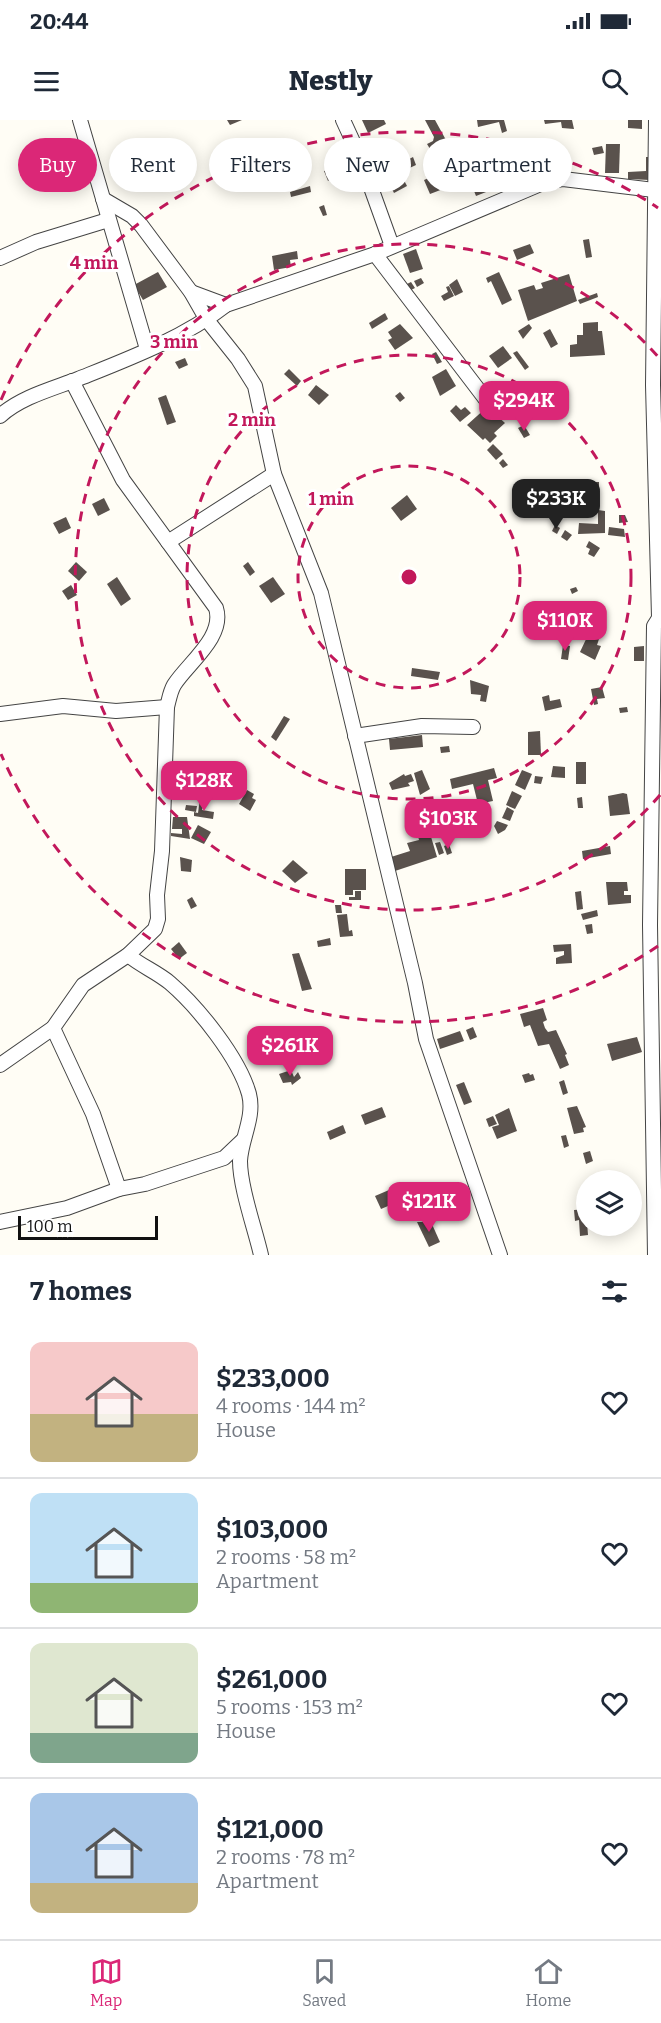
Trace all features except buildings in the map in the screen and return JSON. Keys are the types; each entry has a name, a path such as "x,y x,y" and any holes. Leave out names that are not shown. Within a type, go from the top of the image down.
{"street":[{"path":"80,120 147,349"},
{"path":"343,120 360,157 392,246"},
{"path":"655,1255 654,626 660,616 653,385 656,120"},
{"path":"0,416 17,403 147,349 207,320 226,305 375,254 553,180 654,190"},
{"path":"103,199 136,219 191,292 207,320 238,359 255,386 274,474 321,593 415,983 426,1039 500,1255"},
{"path":"0,258 36,242 108,220"},
{"path":"375,254 487,401"},
{"path":"191,292 226,305"},
{"path":"0,1065 53,1028 83,986 128,955 155,929 158,919 157,895 162,851 167,707 173,687 197,658 218,618 216,608 110,458 72,381"},
{"path":"168,542 274,474"},
{"path":"0,714 63,706 116,711 167,707"},
{"path":"355,736 422,726 473,727"},
{"path":"128,955 169,982 219,1038 249,1095 250,1111 241,1170 261,1255"},
{"path":"53,1028 93,1114 119,1189"},
{"path":"0,1222 67,1208 119,1189 145,1184 224,1158 245,1139"}]}
